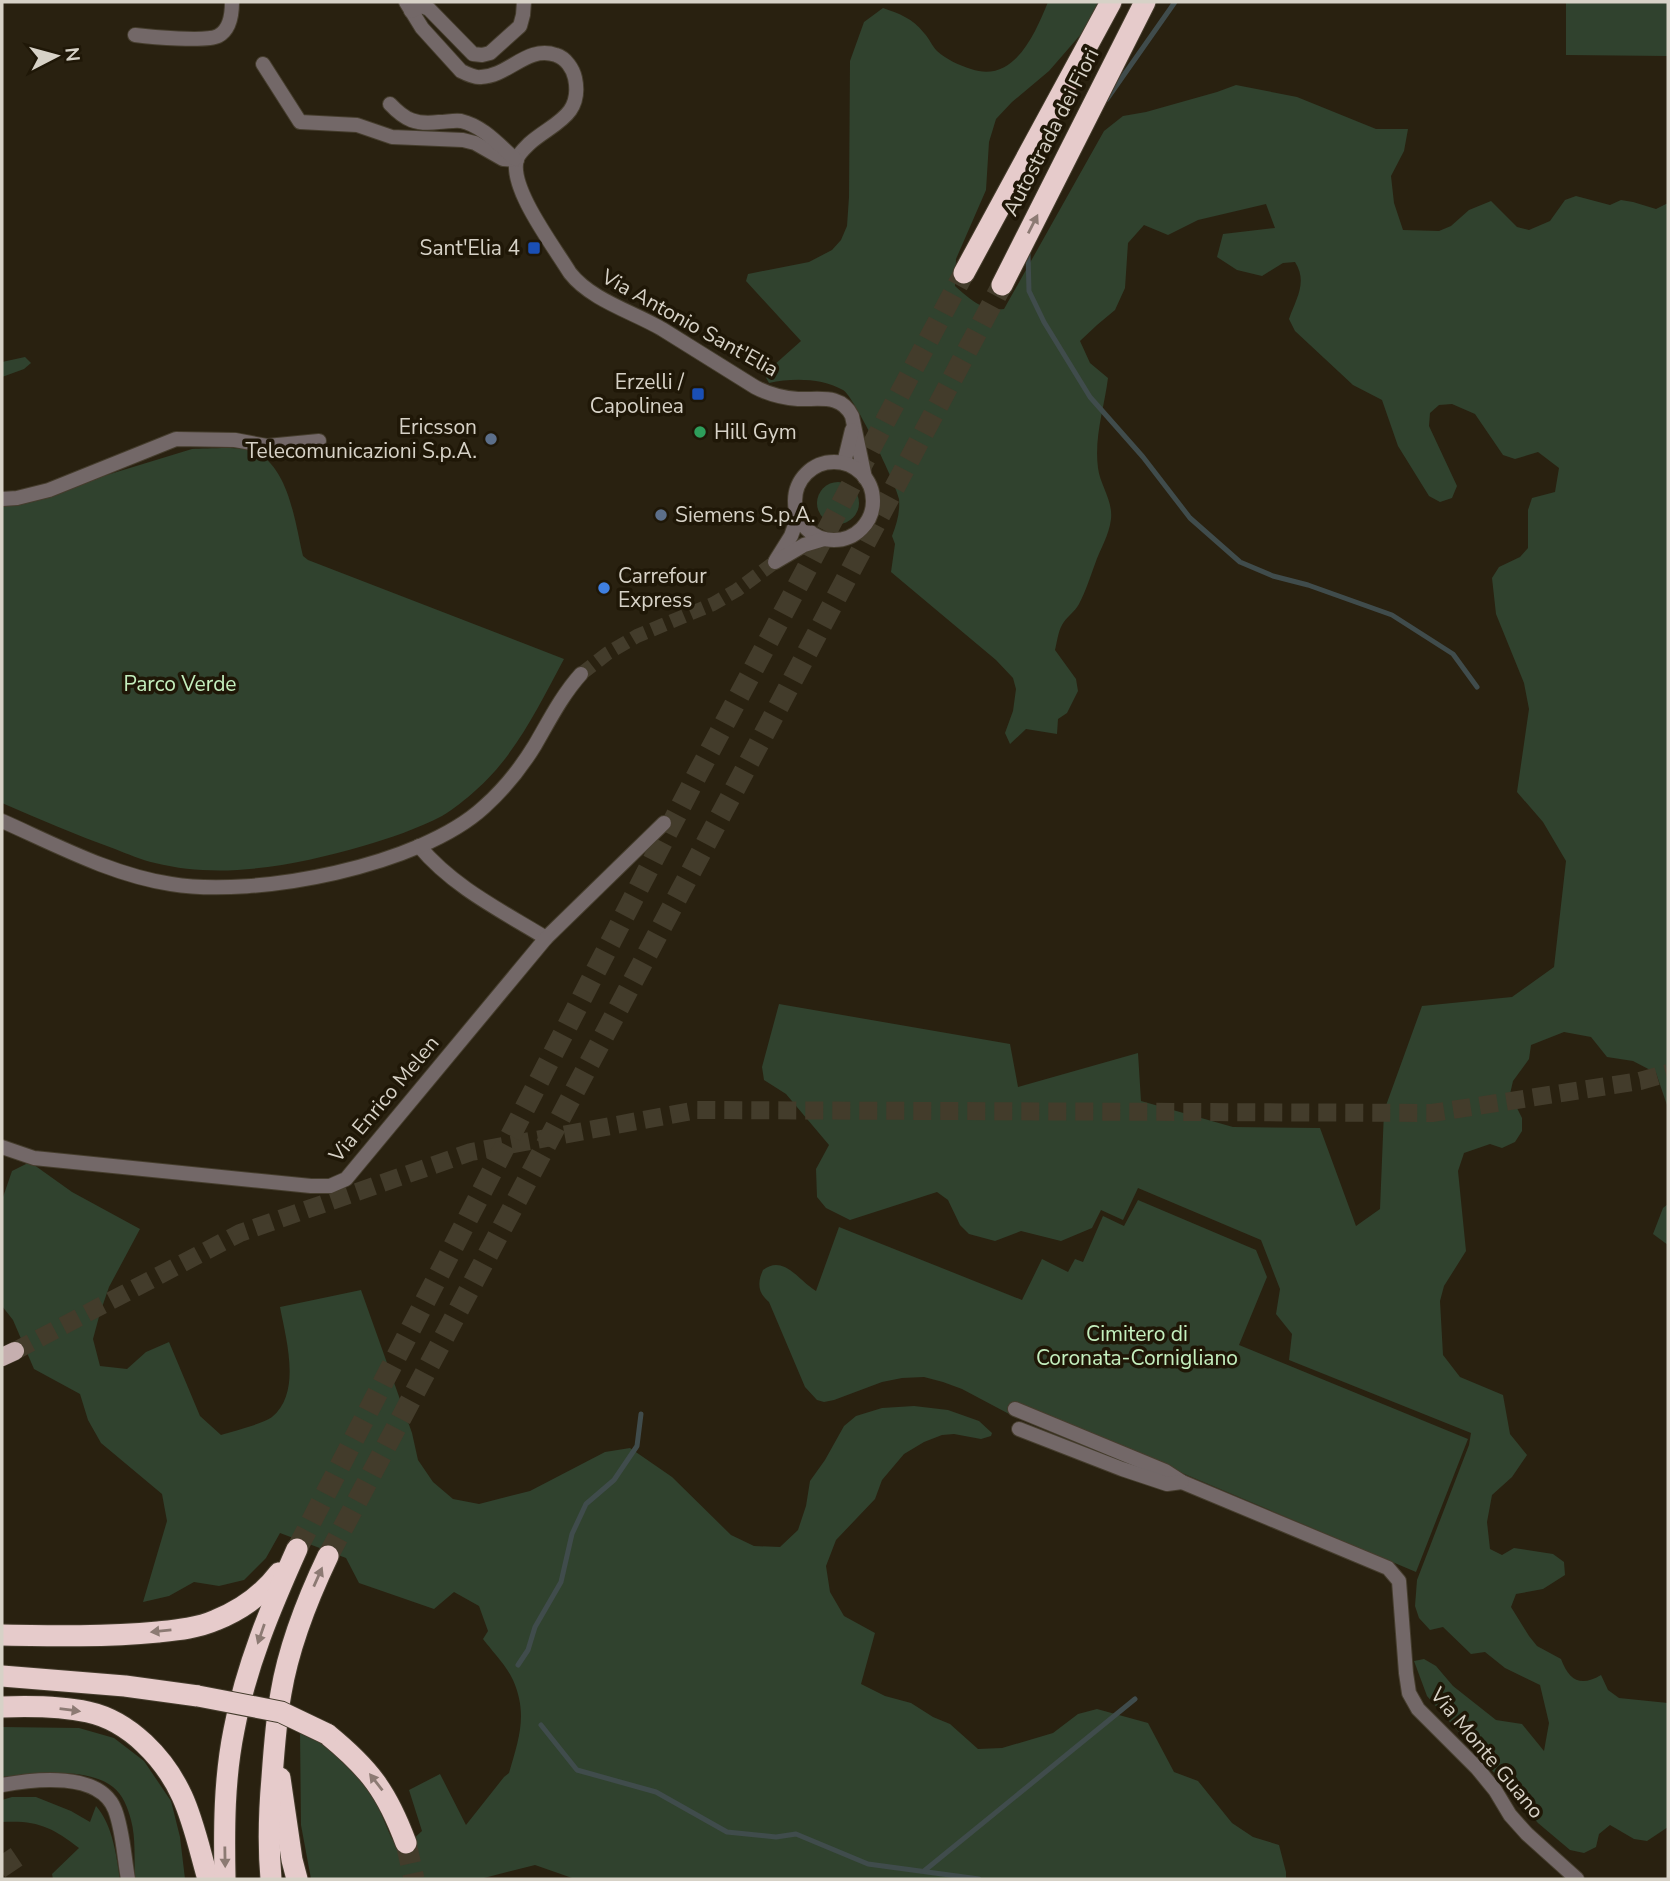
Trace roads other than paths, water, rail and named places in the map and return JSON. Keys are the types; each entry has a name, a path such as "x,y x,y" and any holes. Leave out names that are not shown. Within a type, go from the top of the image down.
{"highway":[{"name":"Autostrada dei Fiori","path":"964,273 1111,2"},
{"name":"Autostrada dei Fiori","path":"1002,285 1145,2"},
{"path":"2,1635 142,1633 179,1630 214,1621 241,1608 269,1586 298,1549 268,1612 243,1687 233,1732 226,1783 225,1879"},
{"path":"271,1879 269,1815 274,1737 281,1691 294,1640 328,1556"},
{"path":"2,1676 125,1686 198,1696 281,1712 327,1734 360,1763 383,1791 406,1843"},
{"path":"2,1707 65,1709 91,1713 133,1734 156,1755 182,1796 208,1879"},
{"path":"274,1737 297,1879"}],"street":[{"path":"135,36 218,36 227,28 231,19 232,2"},
{"path":"408,6 429,9 474,54 482,55 490,53 520,26 524,2"},
{"path":"408,6 422,27 461,71 470,75 481,77 493,74 540,53 556,55 569,65 575,74 576,83 572,110 524,148 517,160"},
{"path":"263,64 300,122 357,125 392,137 463,140 475,143 503,159 517,160"},
{"path":"390,104 401,116 425,124 459,120 474,125 517,160"},
{"name":"Via Antonio Sant'Elia","path":"517,160 517,178 523,198 578,282 589,292 660,328 764,391 798,399 826,398 840,403 849,410 865,478"},
{"path":"844,463 854,425"},
{"path":"2,499 49,490 176,439 235,440 267,446 319,441"},
{"path":"798,517 791,537 775,562 804,545 824,539 838,540 859,531 872,510 872,493 858,470 844,463 819,465 803,477 796,489 798,517 809,531 824,539"},
{"path":"2,821 94,861 171,884 242,888 364,865 449,833 486,806 534,747 572,684 581,674"},
{"name":"Via Enrico Melen","path":"2,1147 34,1158 310,1186 330,1186 346,1179 546,938 664,823"},
{"path":"419,846 440,870 466,889 546,938"},
{"name":"Via Monte Guano","path":"1015,1409 1388,1568 1399,1581 1409,1693 1418,1709 1477,1768 1527,1834 1577,1879"},
{"name":"Via Monte Guano","path":"1019,1429 1167,1484 1182,1482"},
{"path":"2,1785 47,1780 80,1782 93,1787 114,1807 128,1879"}],"waterway":[{"path":"1107,99 1175,2"},
{"path":"1028,254 1029,291 1044,322 1090,397 1143,457 1190,518 1240,562 1273,576 1308,585 1392,615 1453,654 1477,687"},
{"path":"518,1665 528,1650 535,1627 561,1582 572,1534 586,1504 614,1480 637,1446 641,1414"},
{"path":"924,1871 1135,1699"},
{"path":"541,1725 577,1770 656,1792 727,1832 776,1837 796,1834 868,1864 979,1879"}],"tunnel":[{"path":"297,1549 697,775 964,273"},
{"path":"328,1556 1002,285"},
{"path":"581,674 608,653 637,636 713,604 775,562"},
{"path":"15,1351 240,1233 471,1152 697,1110 1432,1113 1640,1081 1668,1073"},
{"path":"406,1843 414,1879"},
{"path":"2,1854 19,1879"}],"place":[{"name":"Sant'Elia 4","path":"534,248"},
{"name":"Erzelli / Capolinea","path":"698,394"},
{"name":"Hill Gym","path":"700,432"},
{"name":"Ericsson Telecomunicazioni S.p.A.","path":"491,439"},
{"name":"Siemens S.p.A.","path":"661,515"},
{"name":"Carrefour Express","path":"604,588"}],"park label":[{"name":"Parco Verde","path":"180,684"},
{"name":"Cimitero di Coronata-Cornigliano","path":"1137,1346"}]}
